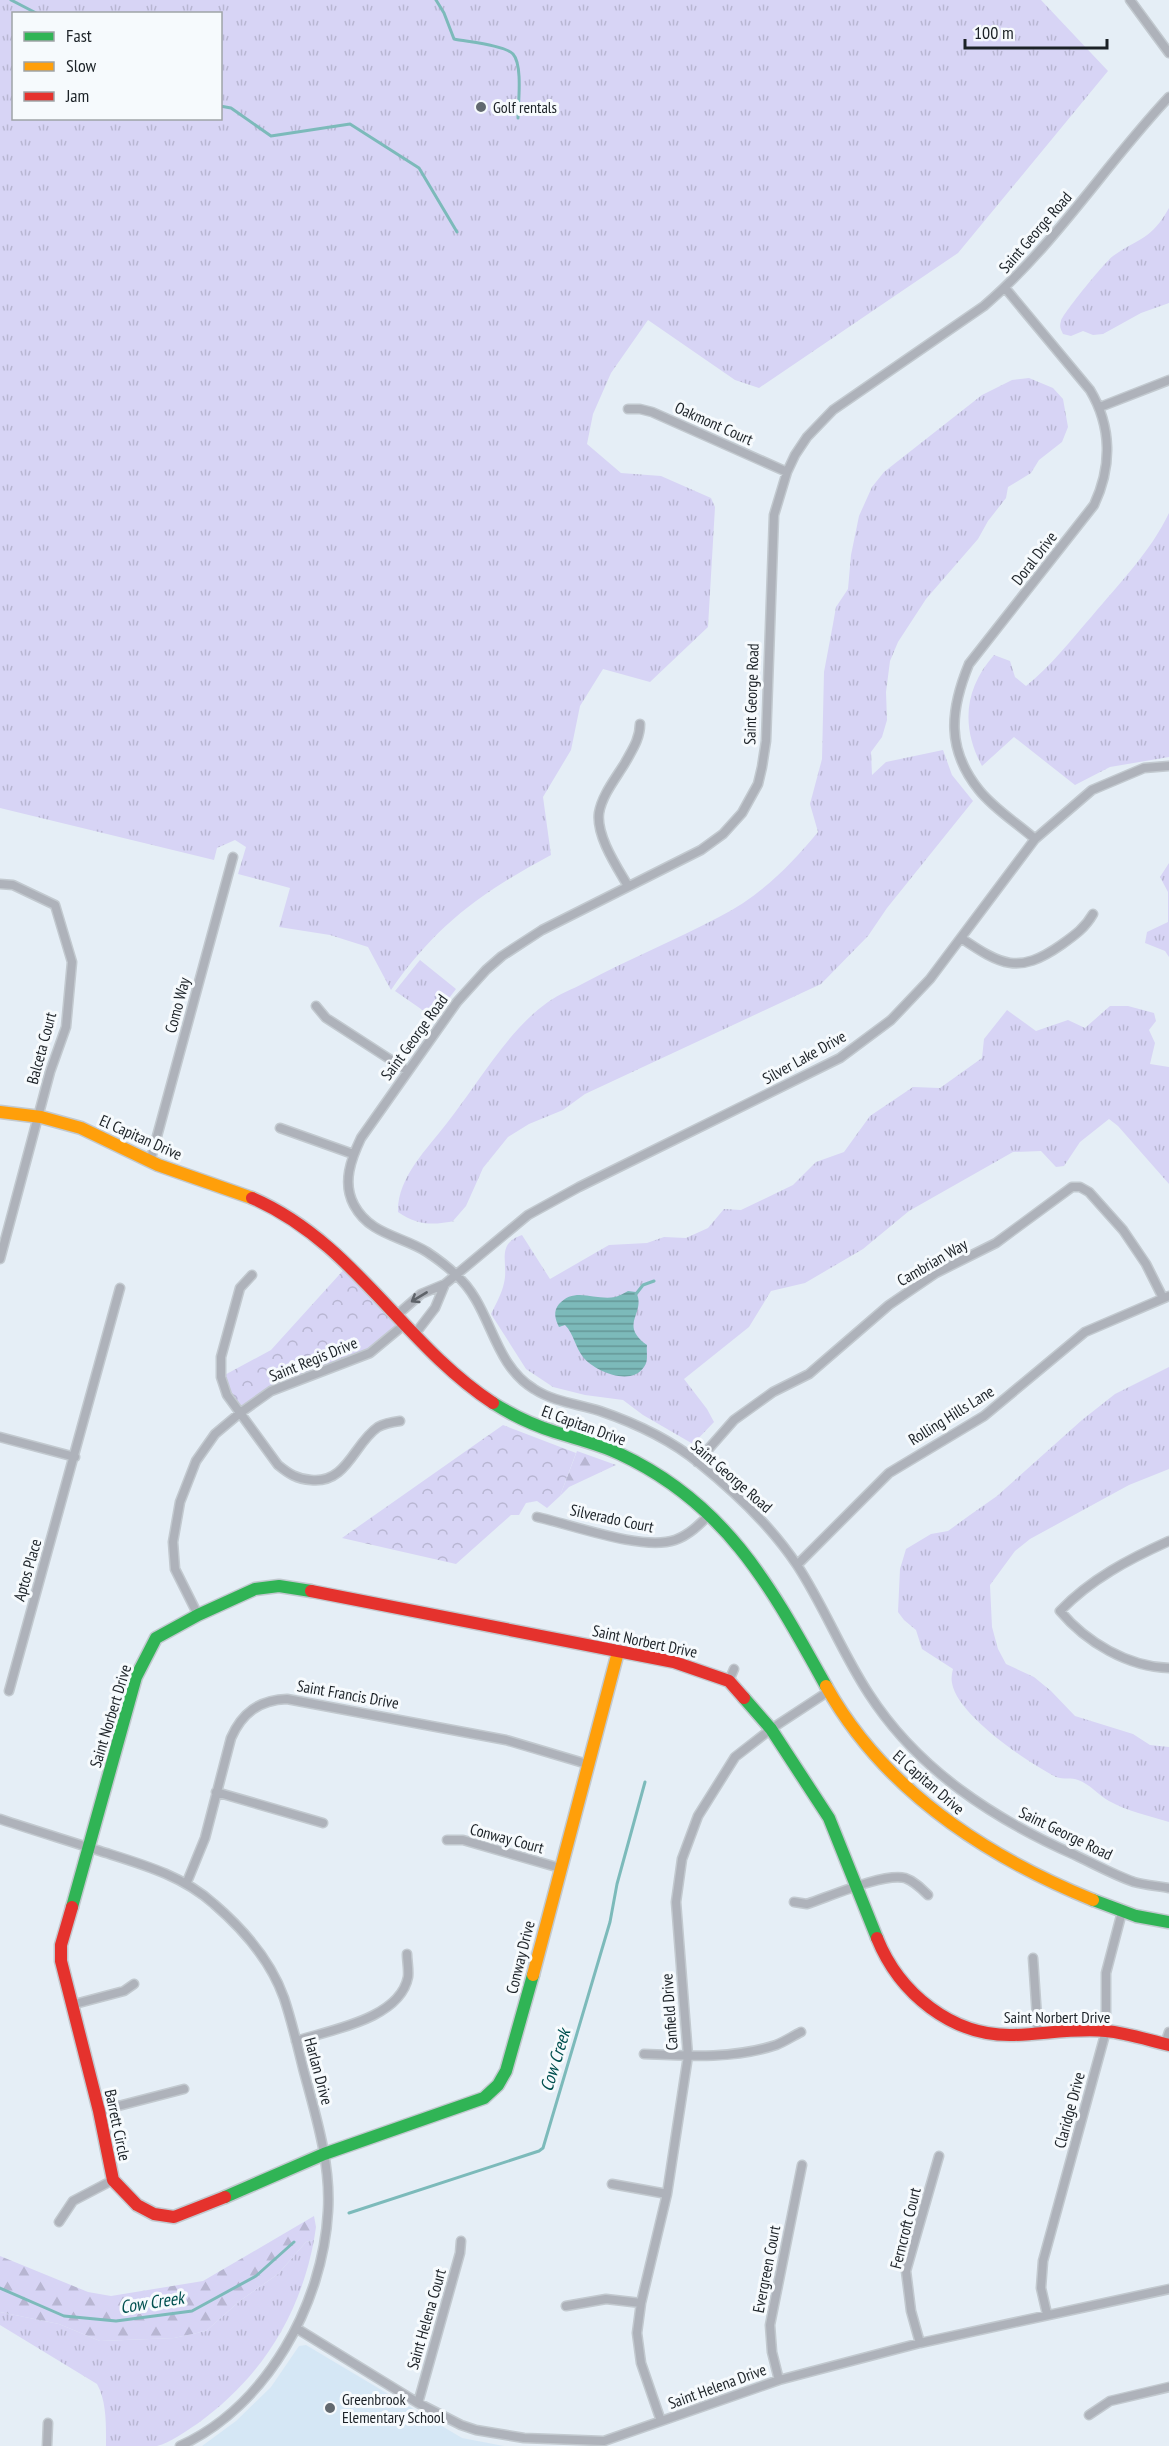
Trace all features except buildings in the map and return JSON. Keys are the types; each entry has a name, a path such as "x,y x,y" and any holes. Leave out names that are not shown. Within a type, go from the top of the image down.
{"street":[{"path":"1130,0 1169,53"},
{"name":"Saint George Road","path":"1169,97 1040,252 1006,289 833,410 807,437 787,472 774,515 766,741 758,784 742,813 711,844 542,930 502,956 480,976 457,1002 361,1138 353,1154 348,1177 354,1206 364,1218 382,1233 428,1252 456,1274 482,1309 498,1347 513,1373 532,1388 551,1398 600,1411 663,1439 697,1461 742,1500 797,1565 870,1696 910,1746 945,1778 977,1803 1021,1830 1135,1882 1169,1888"},
{"name":"Doral Drive","path":"1006,289 1080,376 1100,407 1107,436 1108,456 1101,490 1084,520 969,664 958,692 954,712 954,735 959,755 980,792 1035,839"},
{"path":"1100,407 1169,380"},
{"name":"Oakmont Court","path":"628,409 640,408 652,412 787,472"},
{"path":"628,886 603,836 599,813 607,793 636,744 640,724"},
{"name":"Silver Lake Drive","path":"445,1284 528,1215 579,1187 840,1058 891,1020 930,979 1035,839 1092,790 1144,768 1169,766"},
{"name":"Como Way","path":"150,1161 233,856"},
{"name":"Balceta Court","path":"0,884 13,885 55,905 72,962 66,1027 38,1117"},
{"path":"961,938 993,960 1008,964 1026,963 1045,956 1085,928 1093,914"},
{"path":"316,1006 326,1018 408,1071"},
{"name":"El Capitan Drive","path":"0,1112 64,1122 95,1134 150,1161 244,1193 297,1220 323,1240 464,1382 497,1406 534,1425 600,1445 629,1458 662,1477 710,1515 741,1548 777,1597 828,1691 855,1732 880,1762 915,1796 962,1831 1042,1877 1122,1912 1153,1921 1169,1922"},
{"path":"0,1259 38,1117"},
{"path":"280,1128 353,1154"},
{"name":"Cambrian Way","path":"697,1461 734,1420 773,1392 809,1374 890,1305 936,1273 996,1243 1072,1187 1080,1186 1089,1192 1123,1230 1166,1297"},
{"path":"252,1275 240,1288 221,1357 221,1377 227,1395 278,1465 288,1474 301,1479 316,1481 329,1478 340,1471 376,1428 400,1421"},
{"path":"415,1334 435,1308 445,1284"},
{"name":"Saint Regis Drive","path":"198,1615 175,1569 173,1542 180,1502 196,1461 215,1434 271,1391 370,1353 421,1294 445,1284"},
{"name":"Aptos Place","path":"9,1691 120,1288"},
{"name":"Rolling Hills Lane","path":"797,1565 889,1473 984,1416 1085,1332 1166,1297"},
{"path":"0,1437 75,1457"},
{"name":"Silverado Court","path":"537,1516 642,1543 661,1543 677,1539 695,1529 710,1515"},
{"path":"1169,1541 1137,1555 1102,1575 1060,1611 1073,1626 1122,1658 1152,1668 1169,1668"},
{"name":"Saint Norbert Drive","path":"89,1848 136,1677 156,1638 198,1615 255,1589 279,1586 731,1675 771,1729 830,1818 885,1958 907,1989 926,2006 955,2023 986,2032 1013,2035 1038,2032 1106,2031 1168,2040"},
{"name":"Conway Drive","path":"324,2154 484,2098 498,2086 507,2069 516,2038 618,1652"},
{"name":"Canfield Drive","path":"661,2421 641,2363 637,2333 641,2303 667,2194 688,2056 676,1902 682,1859 698,1816 735,1757 771,1729 828,1691"},
{"name":"Saint Francis Drive","path":"187,1882 204,1838 231,1738 237,1724 248,1712 273,1699 286,1698 506,1740 587,1764"},
{"path":"216,1792 323,1823"},
{"name":"Harlan Drive","path":"0,1819 147,1866 187,1882 213,1902 242,1930 266,1962 283,1996 296,2041 324,2154 328,2209 321,2263 296,2328 272,2367 236,2409 197,2438 180,2446"},
{"name":"Conway Court","path":"447,1840 463,1840 560,1868"},
{"name":"Barrett Circle","path":"89,1848 61,1945 61,1962 99,2111 113,2180 137,2205 154,2214 174,2217 194,2211 324,2154"},
{"path":"794,1902 807,1904 889,1877 906,1878 928,1894"},
{"name":"Claridge Drive","path":"1047,2314 1041,2288 1044,2261 1106,2031 1106,1972 1122,1912"},
{"path":"296,2041 375,2015 391,2006 402,1992 408,1977 407,1954"},
{"path":"1034,1958 1038,2032"},
{"path":"71,2005 113,1995 134,1984"},
{"path":"644,2054 688,2056 737,2054 777,2045 801,2032"},
{"path":"99,2111 184,2089"},
{"name":"Ferncroft Court","path":"920,2343 911,2311 906,2271 939,2156"},
{"name":"Evergreen Court","path":"778,2380 772,2352 770,2325 802,2165"},
{"path":"59,2222 73,2201 113,2180"},
{"path":"612,2184 667,2194"},
{"name":"Saint Helena Court","path":"418,2403 460,2253 461,2241"},
{"name":"Saint Helena Drive","path":"296,2328 445,2419 476,2430 524,2442 604,2441 778,2380 920,2343 1169,2289"},
{"path":"566,2306 606,2299 641,2303"},
{"path":"1089,2415 1110,2401 1169,2387"},
{"path":"47,2446 48,2423"}],"shaded area":[{"path":"628,1291 636,1292 638,1299 634,1325 639,1338 647,1345 646,1365 631,1376 613,1375 595,1367 583,1357 565,1325 559,1327 555,1312 559,1304 572,1296 608,1298 617,1297"},
{"name":"Greenbrook Elementary School","path":"306,2345 462,2438 504,2446 202,2446 236,2421 271,2387 299,2346"}],"green space":[{"path":"0,0 1041,0 1108,71 958,253 759,388 735,380 648,320 611,373 593,414 587,444 621,473 661,476 711,498 715,507 708,627 650,682 603,669 580,706 571,750 543,797 551,855 482,897 443,928 391,990 368,947 330,935 279,927 290,888 238,874 246,847 235,840 217,848 214,860 0,808"},
{"path":"1169,208 1169,303 1141,313 1103,334 1093,335 1083,331 1071,336 1063,334 1060,327 1061,321 1094,277 1113,256 1150,232"},
{"path":"1029,378 1053,388 1063,399 1068,427 1062,442 1039,460 1031,473 1008,487 1006,498 988,521 978,539 926,599 898,642 890,661 886,692 887,720 882,737 871,752 872,775 886,762 943,750 952,775 973,801 887,908 868,936 821,984 585,1094 563,1110 529,1124 508,1137 483,1168 466,1206 453,1221 455,1221 419,1222 398,1212 402,1187 415,1164 506,1043 533,1014 561,994 734,909 773,880 818,832 810,804 822,759 824,672 836,607 848,589 851,555 859,516 872,487 884,472 982,395 1012,380"},
{"path":"1169,513 1169,757 1110,767 1075,785 1014,737 982,766 971,737 969,709 971,695 984,668 994,655 1010,661 1015,677 1026,686 1044,670 1144,554"},
{"path":"1169,863 1169,957 1165,951 1145,943 1147,932 1168,922 1168,892 1160,877"},
{"path":"420,960 456,989 434,1018 395,991"},
{"path":"1110,1006 1128,1006 1154,1013 1156,1021 1149,1030 1155,1043 1150,1064 1169,1067 1169,1184 1118,1126 1109,1119 1080,1142 1064,1166 1056,1167 1041,1151 1013,1152 909,1211 863,1249 805,1283 771,1291 749,1327 684,1379 714,1422 693,1444 643,1415 623,1400 585,1395 553,1387 526,1369 491,1314 504,1283 506,1249 508,1244 522,1235 550,1279 609,1245 647,1243 664,1237 686,1238 708,1228 724,1209 741,1210 793,1185 816,1162 844,1152 870,1116 913,1087 940,1088 982,1058 984,1039 1007,1010 1036,1031 1068,1020 1085,1028"},
{"path":"348,1265 405,1324 370,1353 271,1391 240,1413 221,1377 271,1350"},
{"path":"1169,1367 1169,1469 1129,1485 1030,1539 1015,1551 990,1585 992,1627 998,1649 1006,1664 1034,1677 1075,1716 1133,1734 1150,1745 1169,1747 1169,1822 1116,1805 1078,1780 1056,1777 995,1737 966,1709 957,1696 952,1681 953,1669 922,1649 916,1630 898,1612 900,1569 906,1549 931,1534 948,1531 997,1496 1082,1420 1115,1394"},
{"path":"503,1425 576,1453 560,1496 547,1508 537,1501 526,1503 519,1515 511,1515 456,1564 342,1538"},
{"path":"577,1451 616,1465 569,1487 560,1496"},
{"path":"314,2216 316,2227 314,2240 306,2242 278,2274 241,2300 206,2331 174,2338 100,2341 59,2324 0,2312 0,2256 88,2292 111,2296 203,2281"},
{"path":"314,2240 299,2294 274,2344 258,2366 220,2406 183,2433 157,2446 106,2446 104,2406 97,2384 0,2325 0,2312 59,2324 100,2341 174,2338 206,2331 241,2300 278,2274 306,2242"}],"waterway":[{"path":"11,0 34,12"},
{"path":"436,0 444,13 454,39 494,46 513,54 519,75 518,118"},
{"path":"222,106 231,108 271,136 350,124 419,168 457,232"},
{"path":"636,1294 643,1285 654,1281"},
{"name":"Cow Creek","path":"349,2213 543,2148 610,1922 617,1884 645,1782"},
{"name":"Cow Creek","path":"0,2288 64,2316 116,2321 192,2311 256,2276 294,2242"}],"traffic: fast":[{"path":"493,1403 539,1426 620,1454 657,1474 690,1497 718,1523 765,1582 826,1686"},
{"path":"72,1907 136,1677 156,1638 198,1615 255,1589 279,1586 311,1591"},
{"path":"744,1698 771,1729 829,1818 877,1938"},
{"path":"1093,1900 1136,1916 1169,1922"},
{"path":"225,2197 324,2154 484,2098 498,2085 506,2071 533,1975"}],"traffic: slow":[{"path":"0,1112 41,1117 81,1128 158,1165 252,1198"},
{"path":"533,1975 618,1652"},
{"path":"826,1686 850,1723 877,1757 907,1788 941,1816 1014,1863 1093,1900"}],"traffic: jam":[{"path":"252,1198 288,1217 320,1240 432,1352 461,1379 493,1403"},
{"path":"311,1591 674,1662 729,1681 744,1698"},
{"path":"72,1907 61,1945 61,1961 99,2111 113,2180 137,2205 154,2214 174,2217 225,2197"},
{"path":"877,1938 899,1977 914,1993 930,2008 949,2020 970,2028 991,2034 1014,2035 1095,2030 1130,2035 1169,2045"}],"place":[{"name":"Golf rentals","path":"481,107"},
{"name":"Greenbrook Elementary School","path":"330,2408"}]}
